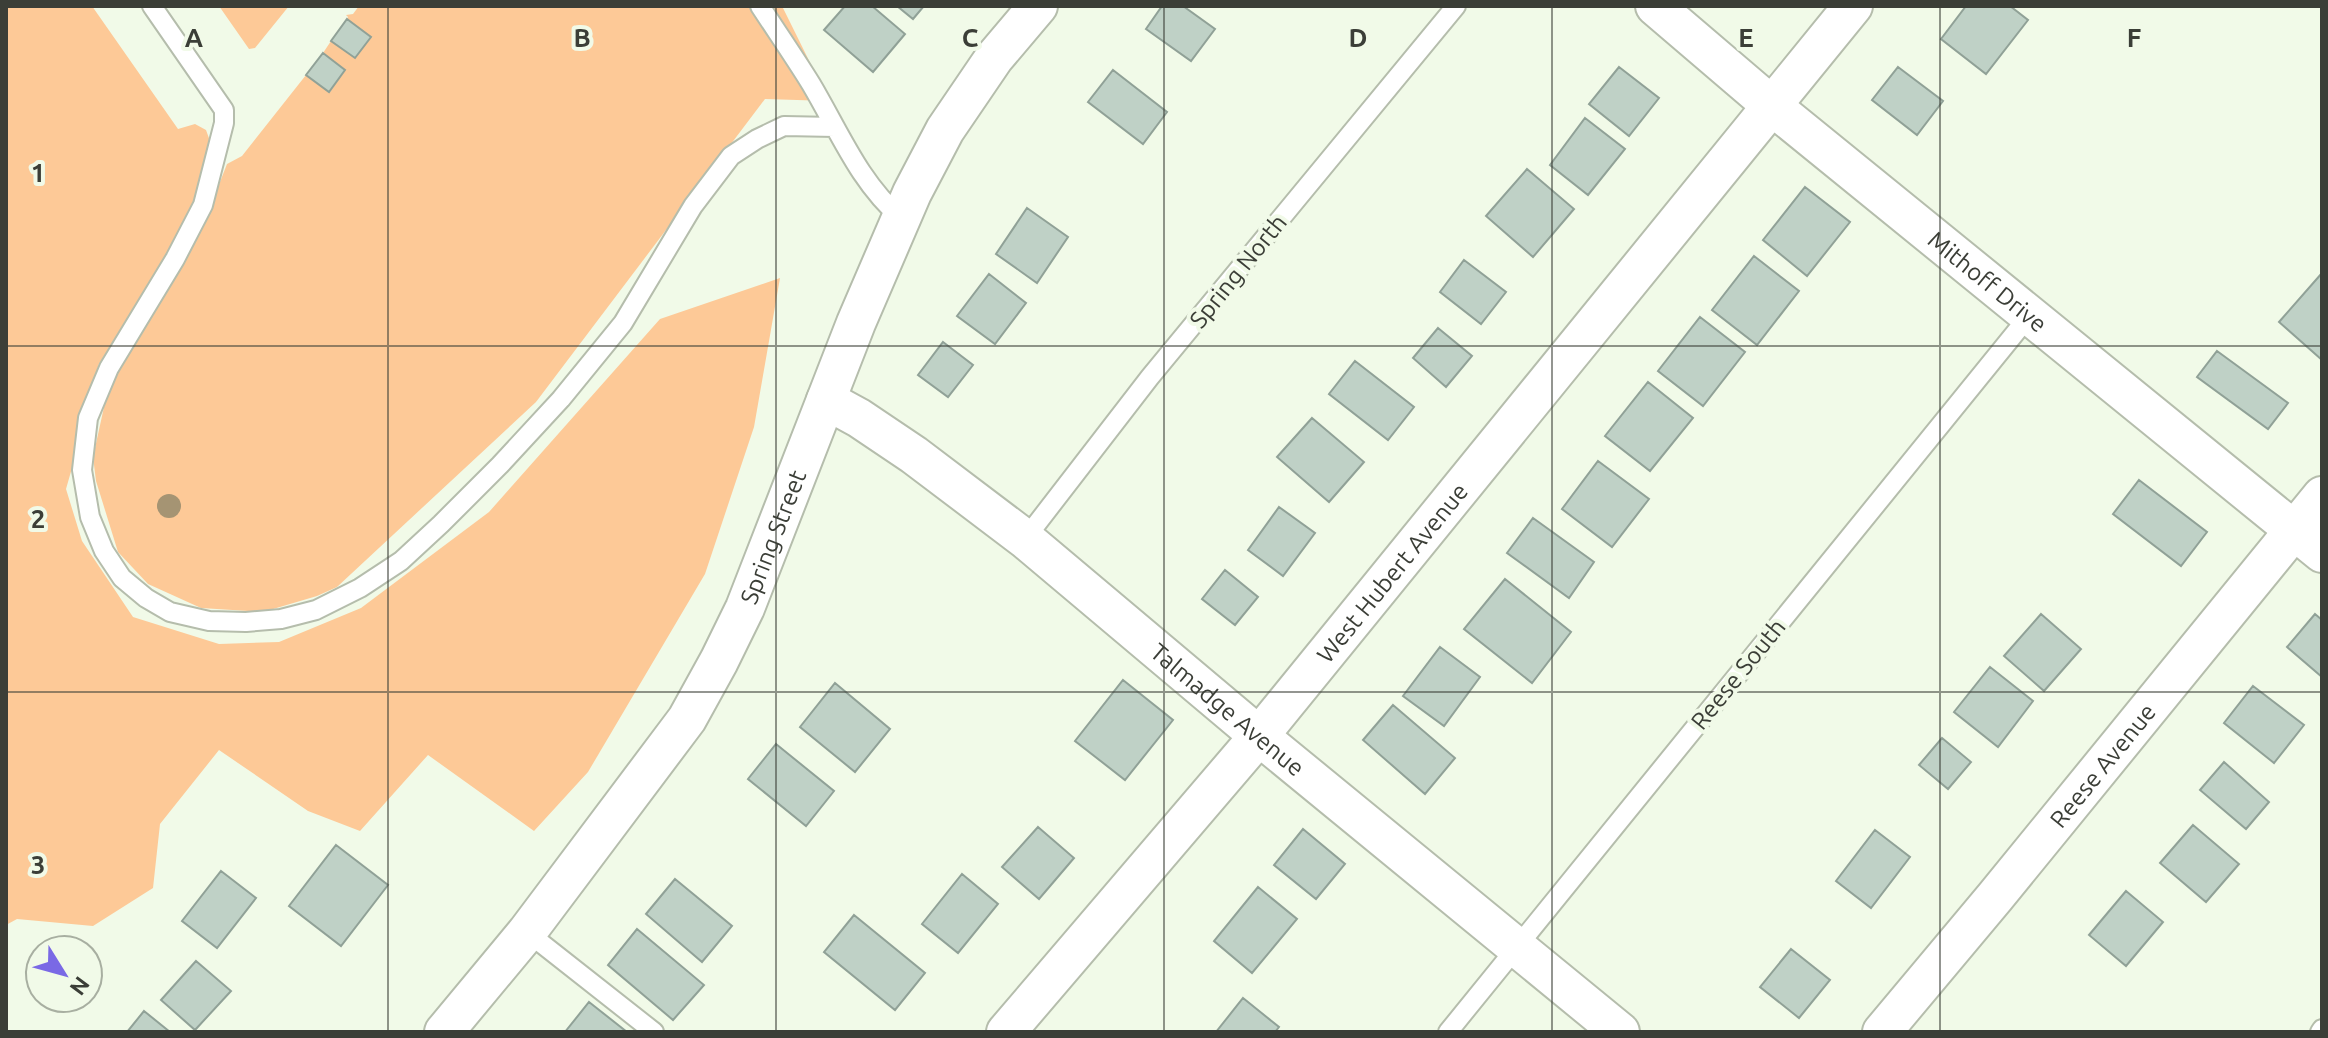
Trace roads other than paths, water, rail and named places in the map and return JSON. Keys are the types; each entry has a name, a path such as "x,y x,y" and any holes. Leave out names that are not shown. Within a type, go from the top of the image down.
{"street":[{"name":"Spring Street","path":"444,1032 527,932 687,719 745,608 901,218 945,130 994,58 1038,6"},
{"name":"Mithoff Drive","path":"1655,6 1772,106 2308,541"},
{"name":"West Hubert Avenue","path":"1006,1032 1259,736 1853,6"},
{"name":"Talmadge Avenue","path":"826,400 914,455 1025,539 1620,1032"},
{"name":"Reese Avenue","path":"1882,1032 1995,897 2308,541 2322,496"}],"lane":[{"path":"152,6 224,110 224,123 203,205 175,259 109,368 88,418 82,470 90,517 104,551 122,578 146,598 170,612 209,621 281,619 316,610 360,588 401,561 500,465 561,399 623,323 693,206 731,156 784,126 835,127"},
{"path":"760,6 811,84 864,179 901,218"},
{"name":"Spring North","path":"1025,539 1150,377 1456,6"},
{"name":"Reese South","path":"1448,1032 2029,316"},
{"path":"527,932 654,1032"}]}
